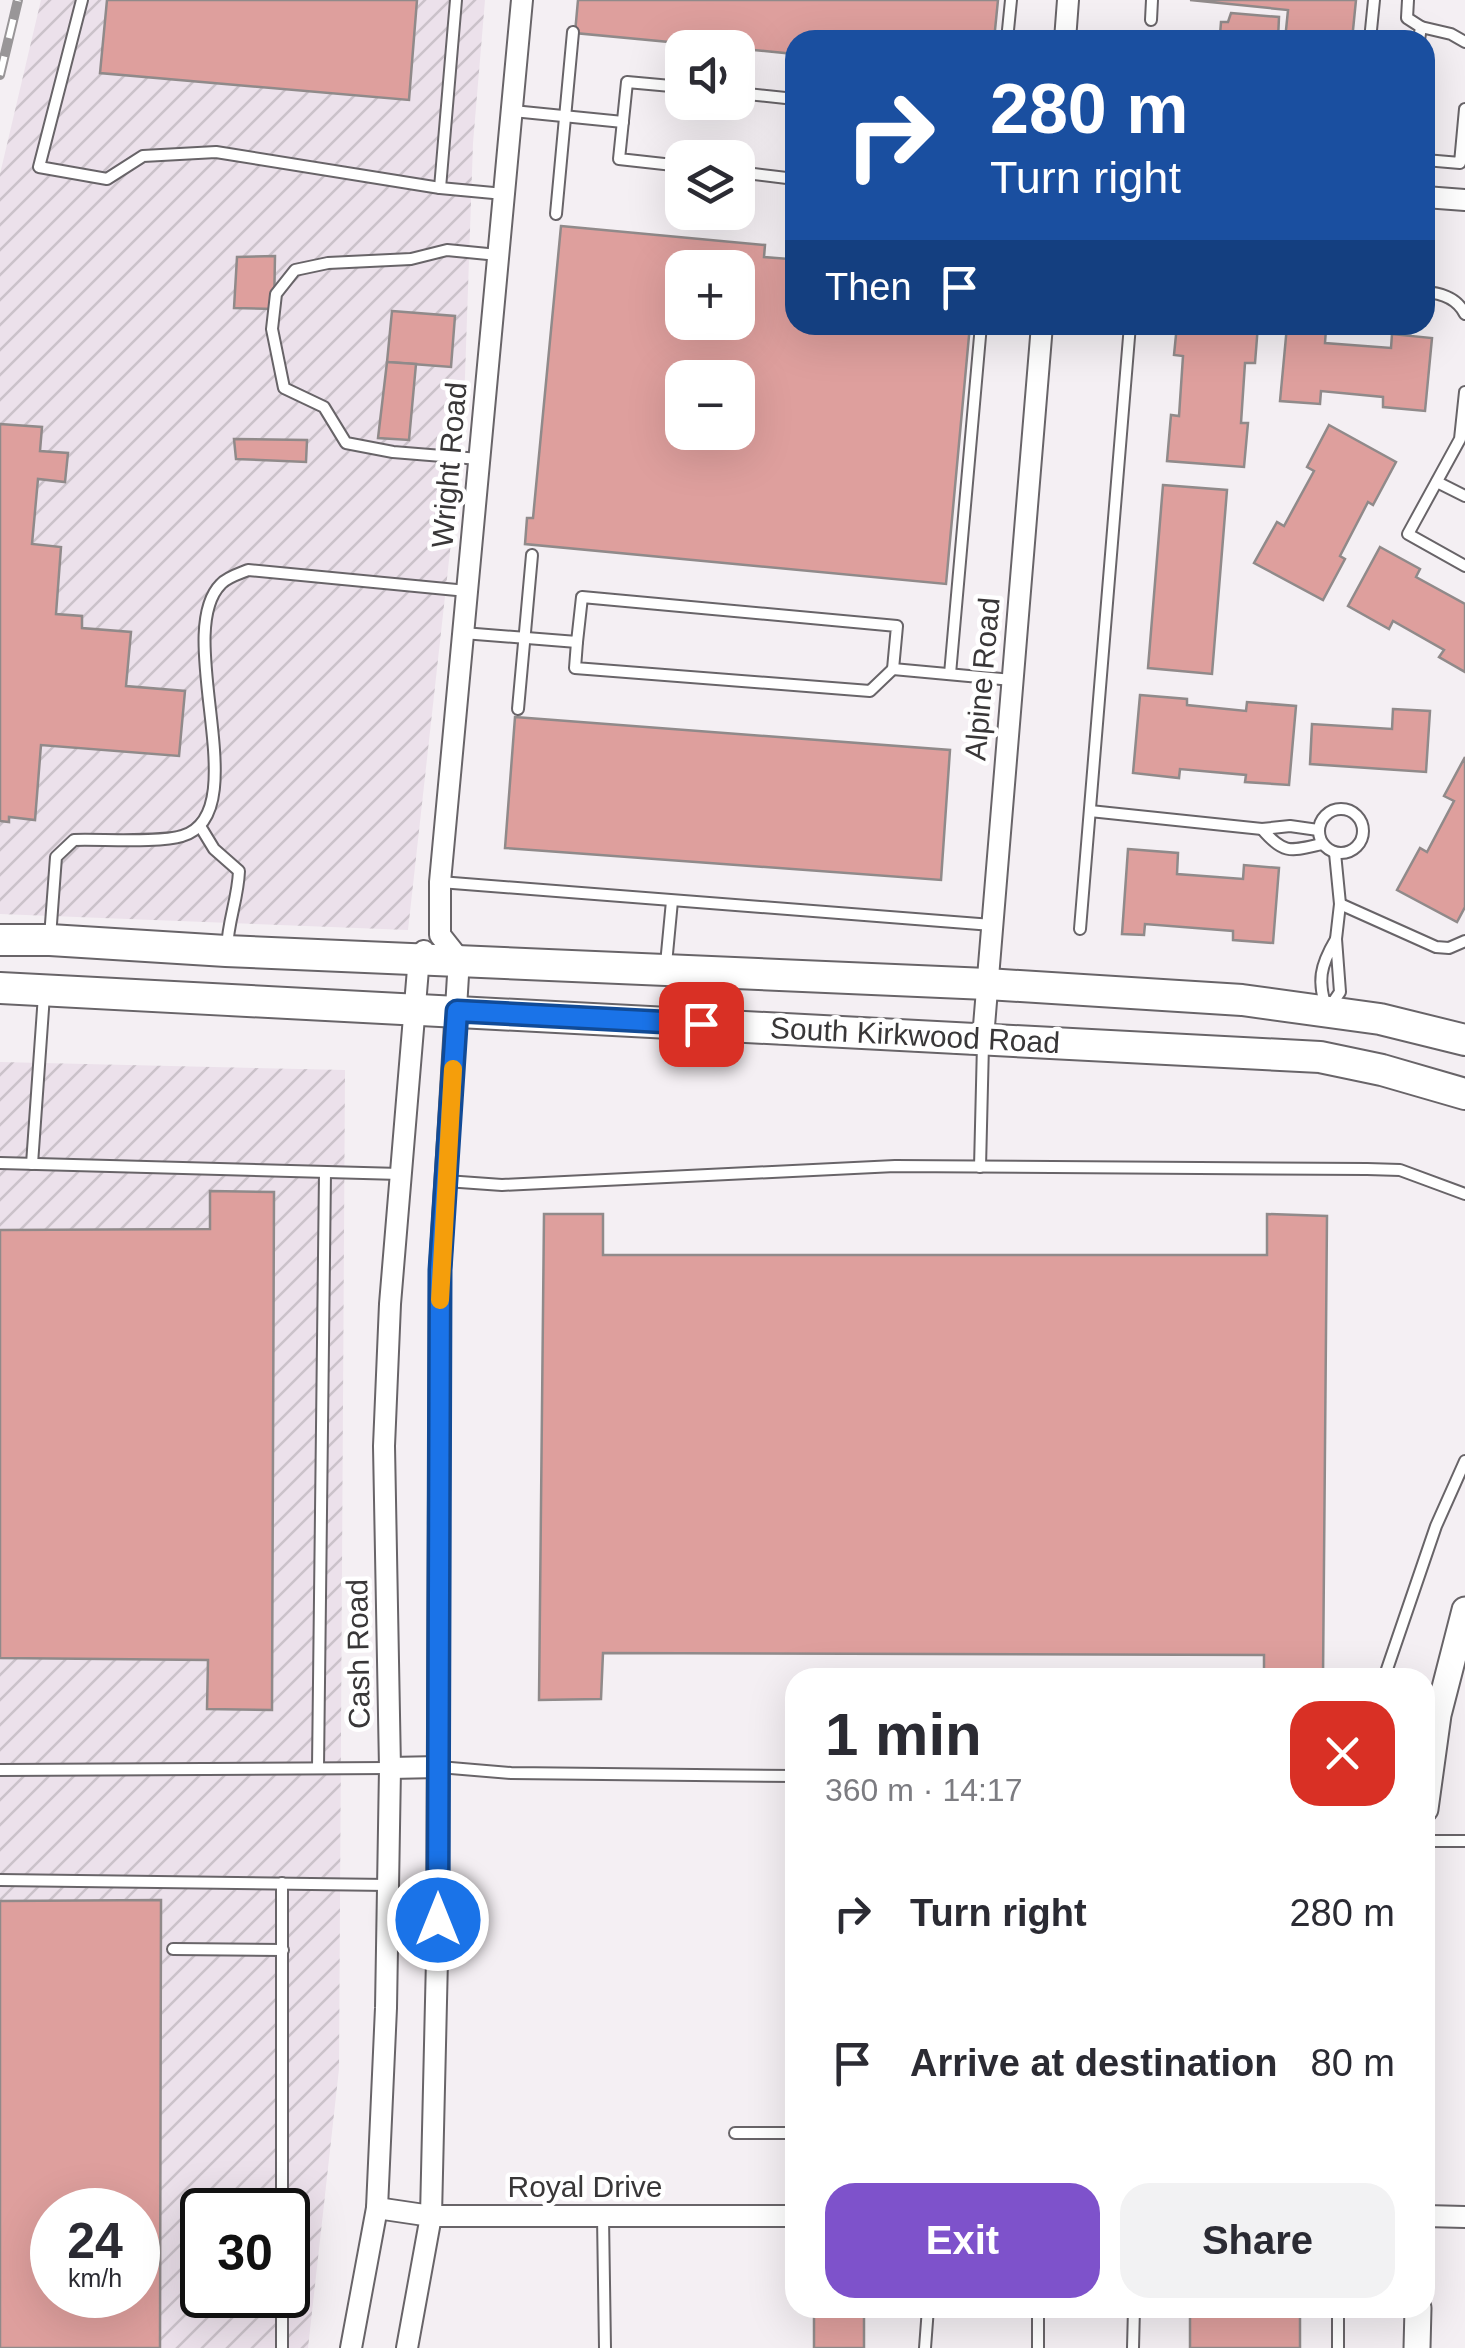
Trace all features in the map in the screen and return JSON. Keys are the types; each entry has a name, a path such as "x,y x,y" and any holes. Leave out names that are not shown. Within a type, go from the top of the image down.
{"main road":[{"name":"South Kirkwood Road","path":"0,940 988,984 1242,1000 1380,1019 1465,1040"},
{"path":"44,991 50,940"},
{"name":"South Kirkwood Road","path":"0,988 1320,1057 1465,1094"},
{"path":"1320,1057 1327,1011"}],"street":[{"name":"Wright Road","path":"440,935 440,882 522,0"},
{"path":"1065,30 1068,0"},
{"path":"1435,198 1465,200"},
{"name":"Alpine Road","path":"983,1038 1041,335"},
{"path":"407,2348 431,2216 439,1768 440,1270 459,960 440,935 419,957"},
{"name":"Cash Road","path":"351,2348 377,2208 390,1768 384,1446 390,1304 419,957"},
{"path":"1435,1736 1465,1610"},
{"path":"390,1768 439,1768"},
{"name":"Royal Drive","path":"377,2208 431,2216 785,2216"},
{"path":"1435,2216 1465,2217"},
{"path":"1417,2348 1418,2318"}],"lane":[{"path":"82,0 40,167 107,179 143,156 216,152 440,188 504,194"},
{"path":"440,188 456,0"},
{"path":"1008,30 1010,0"},
{"path":"1151,20 1152,0"},
{"path":"1371,30 1374,0"},
{"path":"1408,0 1406,18 1434,30"},
{"path":"1435,30 1465,42"},
{"path":"556,214 573,32"},
{"path":"665,85 628,82 619,160 665,164"},
{"path":"755,95 785,98"},
{"path":"1435,161 1460,164 1465,109"},
{"path":"512,110 623,122"},
{"path":"755,174 785,177"},
{"path":"479,459 394,452 346,443 324,408 284,388 272,329 276,294 295,270 328,263 411,259 447,250 498,255"},
{"path":"1435,293 1443,293 1461,306 1465,314"},
{"path":"950,674 981,335"},
{"path":"1080,929 1129,335"},
{"path":"1465,392 1462,439 1408,534 1465,566"},
{"path":"1437,482 1465,496"},
{"path":"518,708 532,555"},
{"path":"50,940 56,857 74,840 182,836 200,826 212,806 214,766 206,661 207,610 221,583 248,570 467,591"},
{"path":"582,597 896,626 893,669 870,692 575,668 582,597"},
{"path":"463,633 577,642"},
{"path":"893,669 1012,680"},
{"path":"1346,809 1358,818 1363,832 1359,844 1348,852 1335,853 1322,844 1318,830 1324,816 1346,809"},
{"path":"1090,811 1262,829 1290,826 1318,830"},
{"path":"200,826 214,849 239,871 226,951"},
{"path":"1262,829 1275,845 1291,851 1322,844"},
{"path":"1327,1011 1340,992 1336,939 1340,904 1335,853"},
{"path":"440,882 992,925"},
{"path":"665,969 672,900"},
{"path":"1340,904 1436,947 1449,948 1465,941"},
{"path":"1327,1011 1319,986 1325,957 1336,939"},
{"path":"32,1164 44,991"},
{"path":"980,1167 983,1038"},
{"path":"0,1163 401,1174"},
{"path":"446,1181 502,1184 895,1166 1400,1170 1465,1194"},
{"path":"318,1768 325,1172"},
{"path":"1387,1668 1436,1526 1465,1461"},
{"path":"0,1770 390,1768"},
{"path":"439,1768 511,1773 785,1776"},
{"path":"1435,1841 1465,1841"},
{"path":"0,1880 388,1884"},
{"path":"282,1883 282,2188"},
{"path":"173,1949 283,1950"},
{"path":"735,2133 785,2133"},
{"path":"603,2216 605,2348"},
{"path":"282,2318 282,2348"},
{"path":"926,2348 928,2318"},
{"path":"1038,2318 1038,2348"},
{"path":"1133,2348 1134,2318"},
{"path":"1338,2318 1338,2348"}],"shaded area":[{"path":"41,0 485,0 473,143 463,434 408,930 0,914 0,174"},
{"path":"0,1062 345,1070 339,2069 308,2348 0,2348"}],"building":[{"path":"107,0 417,0 409,100 100,73"},
{"path":"578,0 998,0 995,30 785,30 785,53 755,50 755,30 665,30 665,42 575,33"},
{"path":"1190,0 1356,0 1353,30 1286,30 1288,10"},
{"path":"1231,13 1279,17 1278,30 1220,30 1221,22 1228,22"},
{"path":"561,226 765,245 764,257 785,259 785,335 969,335 946,584 525,544 527,518 533,518"},
{"path":"275,256 274,309 234,308 237,257"},
{"path":"392,311 455,316 451,367 387,362"},
{"path":"1176,335 1257,335 1255,363 1245,363 1241,423 1248,423 1244,467 1167,461 1171,415 1179,416 1183,356 1174,355"},
{"path":"1286,335 1326,335 1325,343 1391,348 1392,335 1432,338 1425,411 1383,407 1383,397 1321,391 1320,404 1280,401"},
{"path":"387,362 416,364 409,440 378,438"},
{"path":"0,424 42,427 40,451 68,453 65,482 38,479 32,544 61,547 56,614 82,616 82,628 131,632 126,686 185,691 179,756 41,745 35,820 9,817 9,822 0,821"},
{"path":"1329,425 1396,462 1373,505 1368,502 1323,600 1254,563 1277,522 1284,526 1314,471 1307,467"},
{"path":"234,439 307,440 306,462 236,459"},
{"path":"1163,485 1227,490 1212,674 1148,668"},
{"path":"1380,547 1420,569 1416,577 1465,604 1465,672 1439,657 1444,650 1393,621 1389,629 1348,606"},
{"path":"1140,695 1187,699 1187,705 1246,711 1247,702 1296,706 1289,785 1245,782 1246,775 1180,769 1179,778 1133,773"},
{"path":"1393,709 1430,711 1426,772 1310,764 1312,724 1392,729"},
{"path":"515,717 950,750 941,880 505,848"},
{"path":"1465,757 1465,907 1457,922 1397,890 1420,848 1427,852 1454,801 1444,796"},
{"path":"1128,849 1178,853 1177,874 1243,879 1244,865 1279,868 1273,943 1233,940 1233,931 1145,924 1144,935 1122,934"},
{"path":"210,1191 274,1192 272,1710 207,1709 208,1660 0,1658 0,1230 210,1229"},
{"path":"544,1214 603,1214 603,1255 1267,1255 1267,1214 1327,1216 1323,1668 1264,1668 1264,1655 603,1653 601,1699 539,1700"},
{"path":"161,1900 160,2348 0,2348 0,1901"},
{"path":"814,2318 864,2318 864,2348 814,2348"},
{"path":"1190,2318 1300,2318 1300,2348 1190,2348"}],"railway":[{"path":"0,75 18,0"}],"slow traffic":[{"path":"440,1300 453,1069"}],"route":[{"path":"438,1920 440,1270 457,1011 701,1024"}]}
